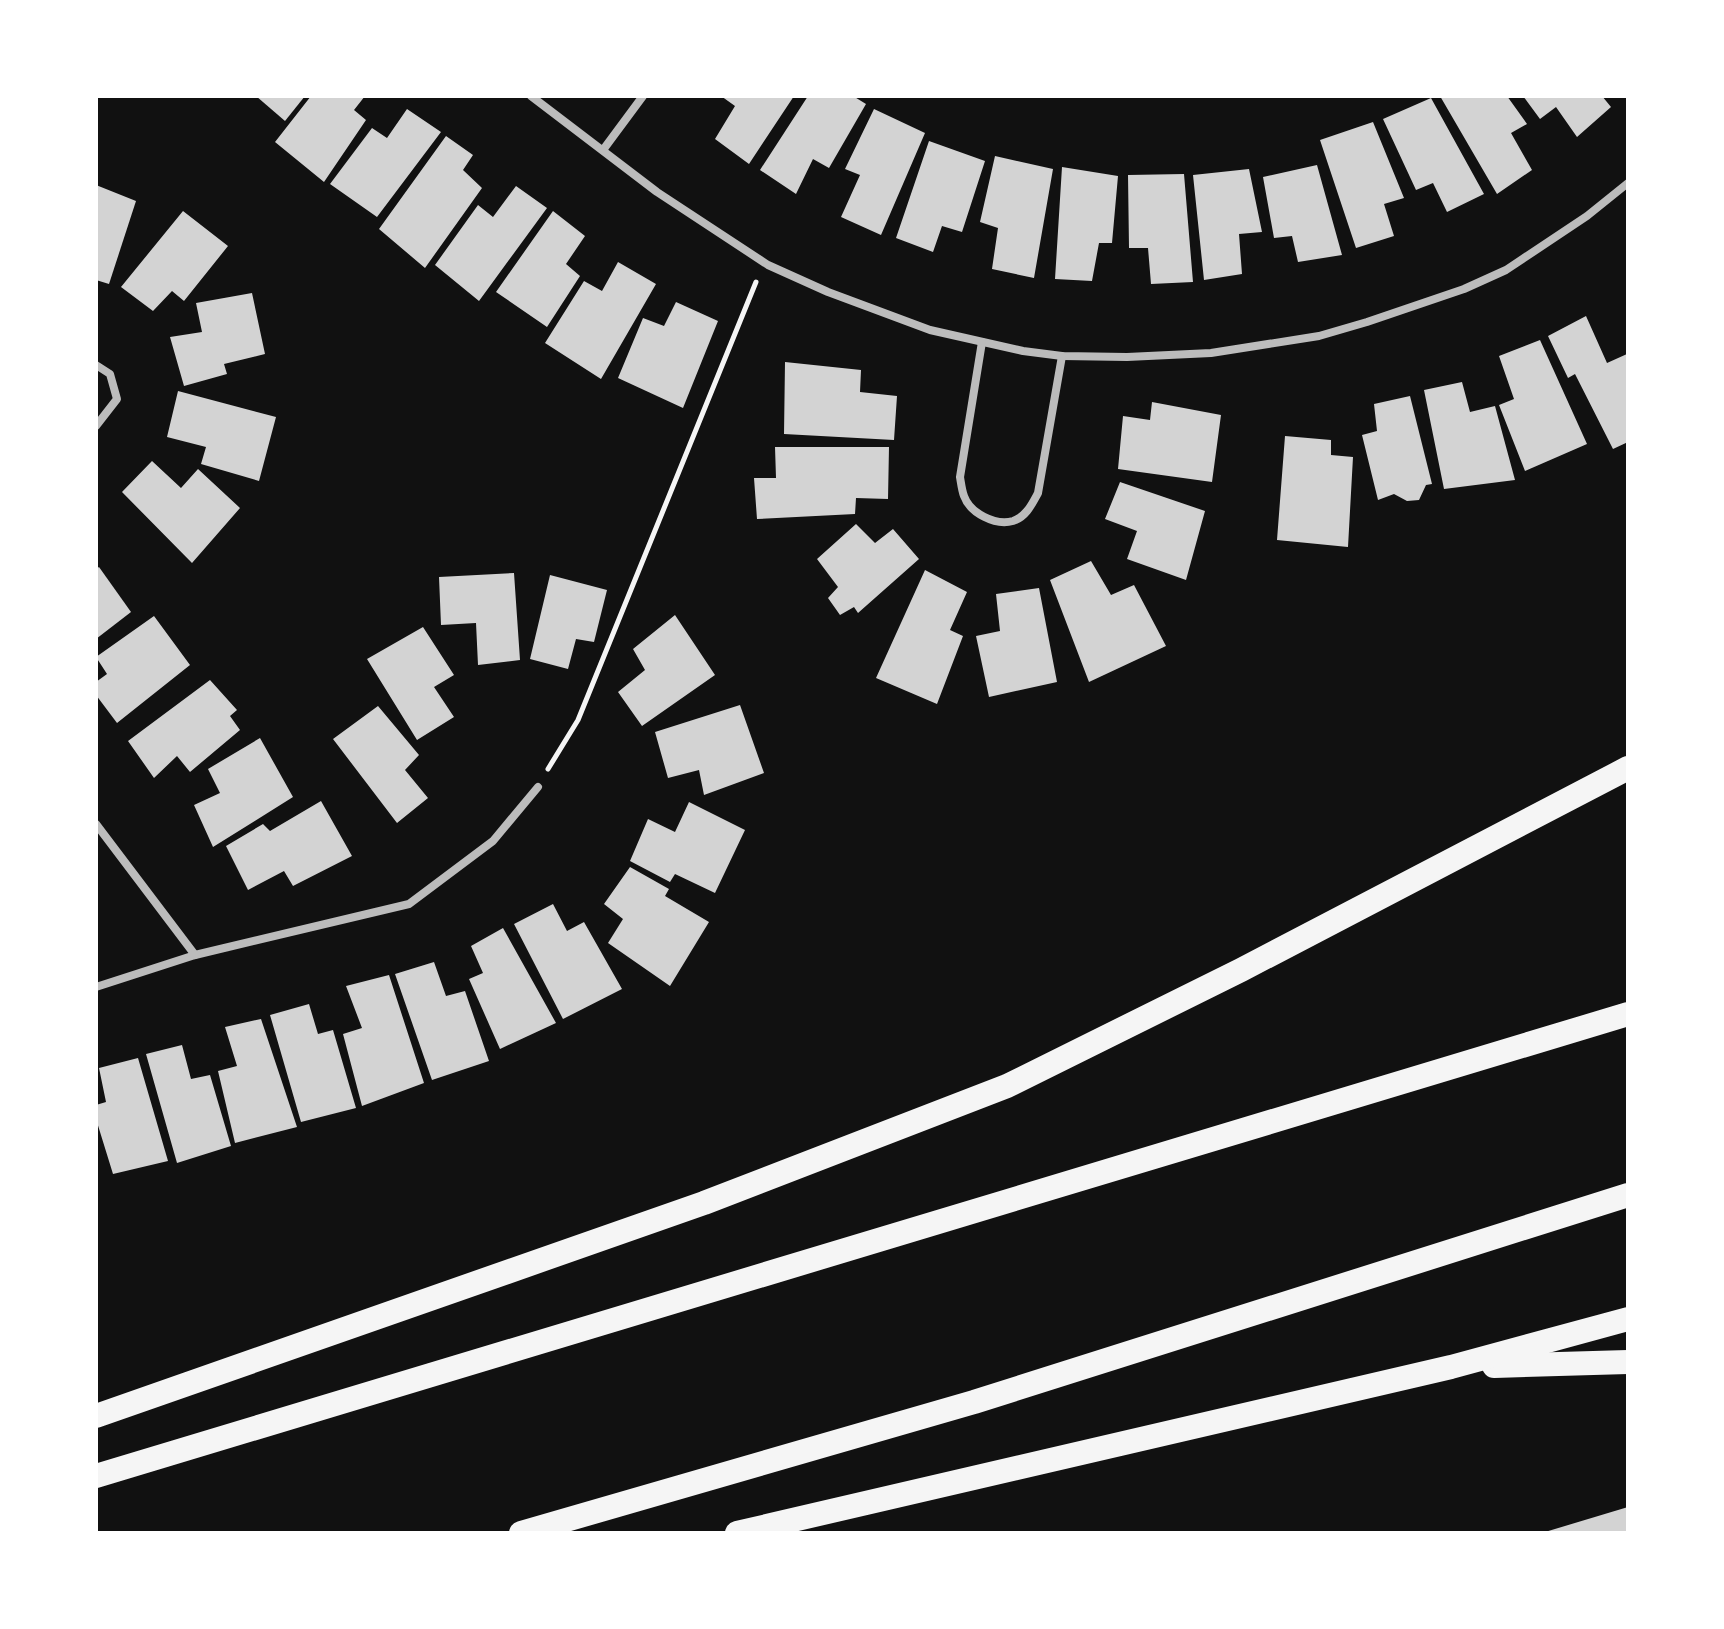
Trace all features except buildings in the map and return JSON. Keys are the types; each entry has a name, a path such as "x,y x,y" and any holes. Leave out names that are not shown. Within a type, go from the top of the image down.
{"highway":[{"path":"96,1416 704,1203 1007,1086 1241,970 1628,768"},
{"path":"96,1476 1628,1014"},
{"path":"521,1533 974,1402 1628,1195"},
{"path":"737,1533 1451,1367 1628,1319"},
{"path":"1451,1367 1628,1362"}],"street":[{"path":"531,96 657,192 768,265 828,292 930,330 1023,351 1062,356 1211,353 1319,336 1367,322 1464,289 1506,270 1587,216 1628,183"},
{"path":"603,150 643,96"},
{"path":"982,342 960,477 964,498 977,512 995,521 1012,521 1028,511 1038,493 1062,356"},
{"path":"96,365 110,374 117,399 96,426"},
{"path":"96,987 195,955 409,904 493,841 538,787"},
{"path":"96,824 195,955"}],"path":[{"path":"538,787 578,720 752,288"}]}
